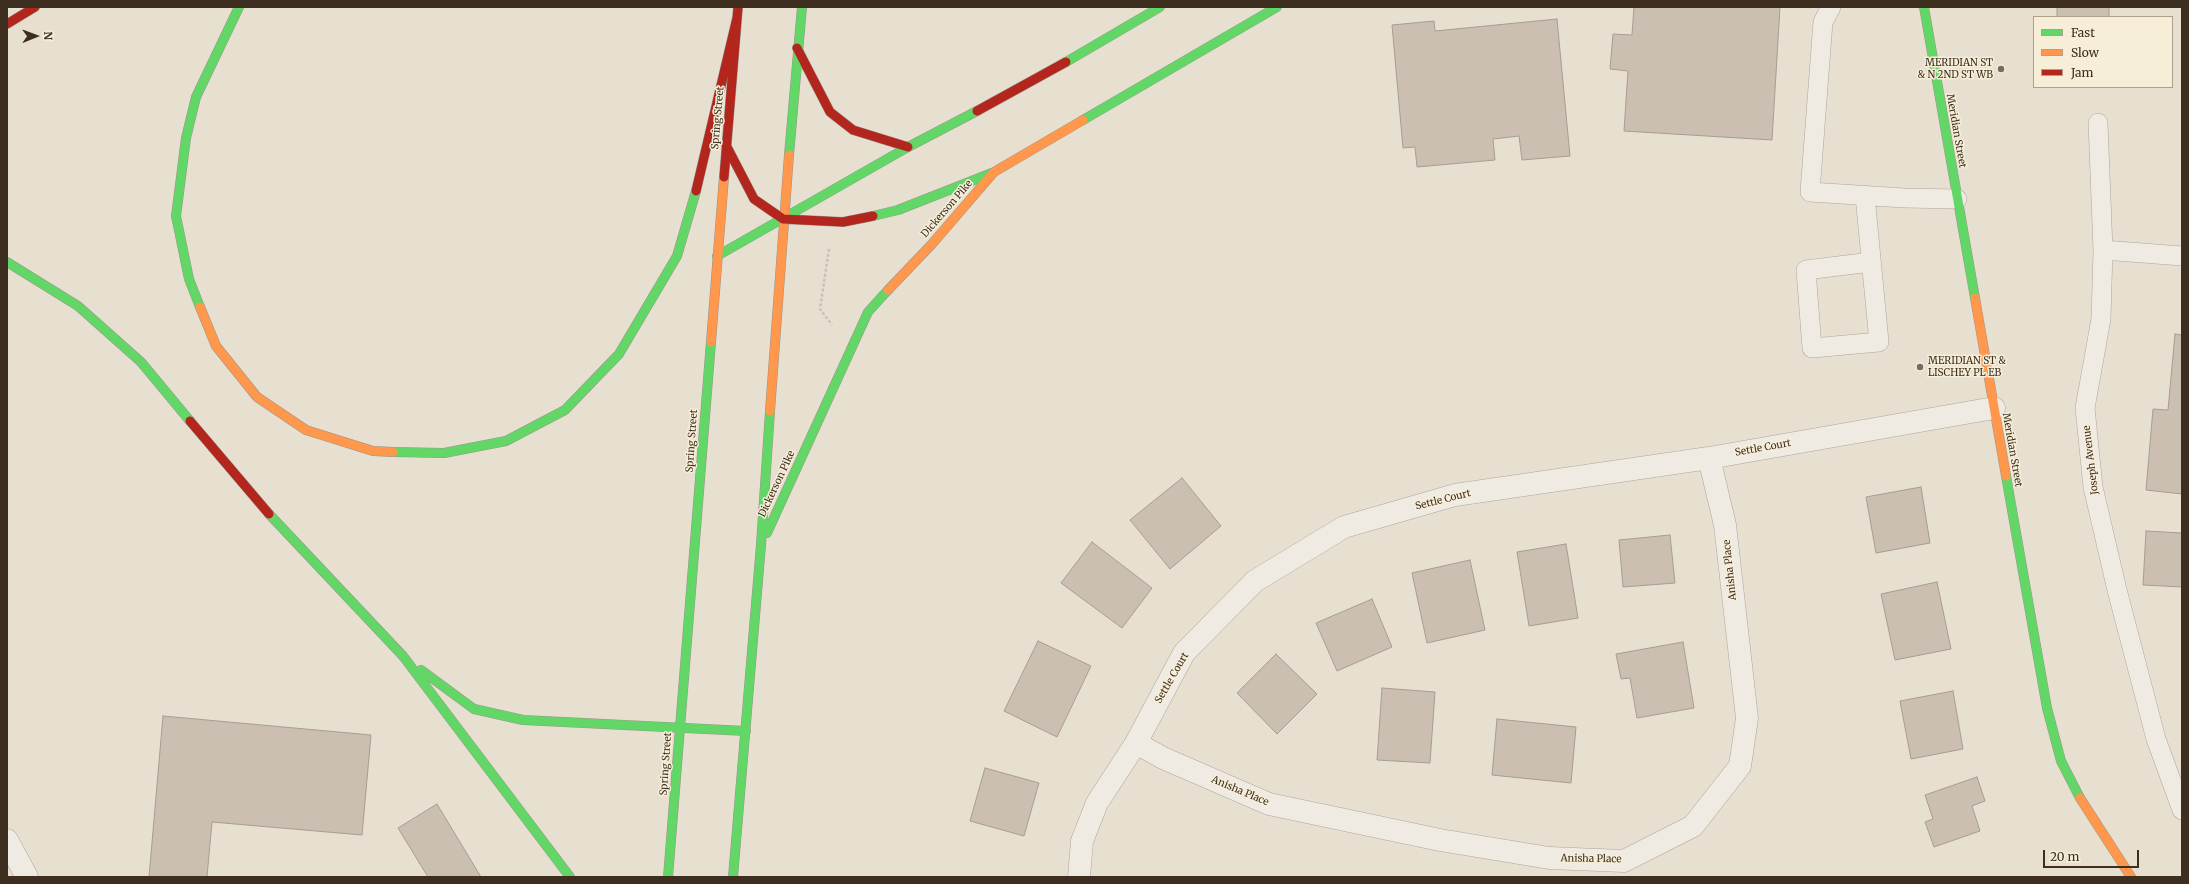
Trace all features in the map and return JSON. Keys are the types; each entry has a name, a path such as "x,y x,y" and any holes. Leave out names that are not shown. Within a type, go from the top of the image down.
{"main road":[{"path":"7,24 35,7"},
{"path":"239,7 196,97 186,138 176,216 189,279 216,346 257,397 306,430 373,451 444,453 506,441 565,410 619,354 677,256 697,188 737,18"},
{"name":"Spring Street","path":"668,877 738,7"},
{"path":"733,877 761,545 783,219 797,48 802,7"},
{"path":"717,256 908,147 1026,86 1160,7"},
{"name":"Dickerson Pike","path":"761,545 868,312 932,244 994,172 1277,7"},
{"name":"Meridian Street","path":"1924,7 2047,708 2061,761 2084,807 2132,877"},
{"path":"797,48 830,112 853,130 908,147"},
{"path":"726,145 754,199 783,219 843,222 891,212 994,172"},
{"path":"7,262 78,306 142,362 274,520 403,656 570,877"},
{"path":"403,656 474,709 522,720 746,731"}],"street":[{"name":"Settle Court","path":"1079,877 1082,841 1097,804 1136,743 1184,653 1255,581 1344,527 1455,495 1709,458 1994,408"},
{"name":"Anisha Place","path":"1136,743 1163,758 1269,804 1440,840 1549,858 1624,861 1693,826 1740,766 1747,718 1725,525 1709,458"},
{"path":"7,840 27,877"}],"lane":[{"path":"1830,7 1823,22 1810,192 1865,196 1957,199"},
{"name":"Joseph Avenue","path":"2098,123 2103,250 2101,319 2085,408 2093,486 2117,590 2156,739 2182,810"},
{"path":"1865,196 1879,342 1812,348 1806,270 1871,262"},
{"path":"2103,250 2182,256"}],"path":[{"path":"830,244 820,309 832,326"}],"building":[{"path":"1634,7 1780,7 1772,140 1624,131 1628,71 1610,69 1613,34 1632,35"},
{"path":"2057,7 2109,7 2109,16 2057,16"},
{"path":"1557,19 1570,156 1522,160 1519,136 1493,139 1495,160 1417,167 1415,147 1403,148 1392,25 1434,21 1435,31"},
{"path":"2175,334 2182,335 2182,494 2146,490 2153,409 2168,410"},
{"path":"1182,478 1221,526 1170,569 1130,520"},
{"path":"1921,487 1930,543 1876,553 1866,497"},
{"path":"2146,531 2182,533 2182,587 2143,585"},
{"path":"1670,535 1675,583 1623,587 1619,540"},
{"path":"1092,542 1152,588 1122,628 1061,583"},
{"path":"1566,544 1578,618 1529,626 1517,552"},
{"path":"1470,560 1485,630 1427,643 1412,573"},
{"path":"1937,582 1951,649 1895,660 1881,594"},
{"path":"1372,599 1392,647 1337,671 1316,623"},
{"path":"1038,641 1091,666 1057,737 1004,711"},
{"path":"1683,642 1694,708 1637,718 1630,678 1621,679 1616,654"},
{"path":"1276,654 1317,694 1277,734 1237,693"},
{"path":"1382,688 1435,692 1430,763 1377,760"},
{"path":"1953,691 1963,749 1911,759 1900,701"},
{"path":"163,716 371,735 362,835 212,822 207,877 149,877"},
{"path":"1497,719 1576,727 1571,783 1492,775"},
{"path":"985,768 1039,783 1024,836 970,821"},
{"path":"1977,777 1985,801 1972,806 1980,831 1934,847 1925,822 1933,819 1925,795"},
{"path":"437,804 481,877 428,877 398,828"}],"traffic: fast":[{"path":"200,307 189,279 176,216 186,138 196,97 239,7"},
{"path":"789,155 802,7"},
{"path":"1066,62 1160,7"},
{"path":"1083,120 1277,7"},
{"path":"1924,7 1975,298"},
{"path":"717,256 908,147 977,111"},
{"path":"873,216 898,210 992,173"},
{"path":"393,452 444,453 506,441 565,410 619,354 677,256 696,191"},
{"path":"7,262 78,306 141,362 190,421"},
{"path":"767,533 868,312 888,290"},
{"path":"668,877 711,342"},
{"path":"733,877 761,545 770,411"},
{"path":"2006,476 2047,708 2061,761 2080,798"},
{"path":"269,514 403,656 570,877"},
{"path":"421,670 474,709 523,720 746,731"}],"traffic: slow":[{"path":"888,290 932,244 994,172 1083,120"},
{"path":"770,411 789,155"},
{"path":"711,342 724,177"},
{"path":"1975,298 2006,476"},
{"path":"200,307 216,346 257,397 306,430 373,451 393,452"},
{"path":"2080,798 2131,877"}],"traffic: jam":[{"path":"7,24 35,7"},
{"path":"724,177 738,7"},
{"path":"696,191 737,18"},
{"path":"797,48 830,112 853,130 908,147"},
{"path":"977,111 1066,62"},
{"path":"726,145 754,199 783,219 843,222 873,216"},
{"path":"190,421 269,514"}],"place":[{"name":"MERIDIAN ST & N 2ND ST WB","path":"2001,69"},
{"name":"MERIDIAN ST & LISCHEY PL EB","path":"1920,367"}]}
